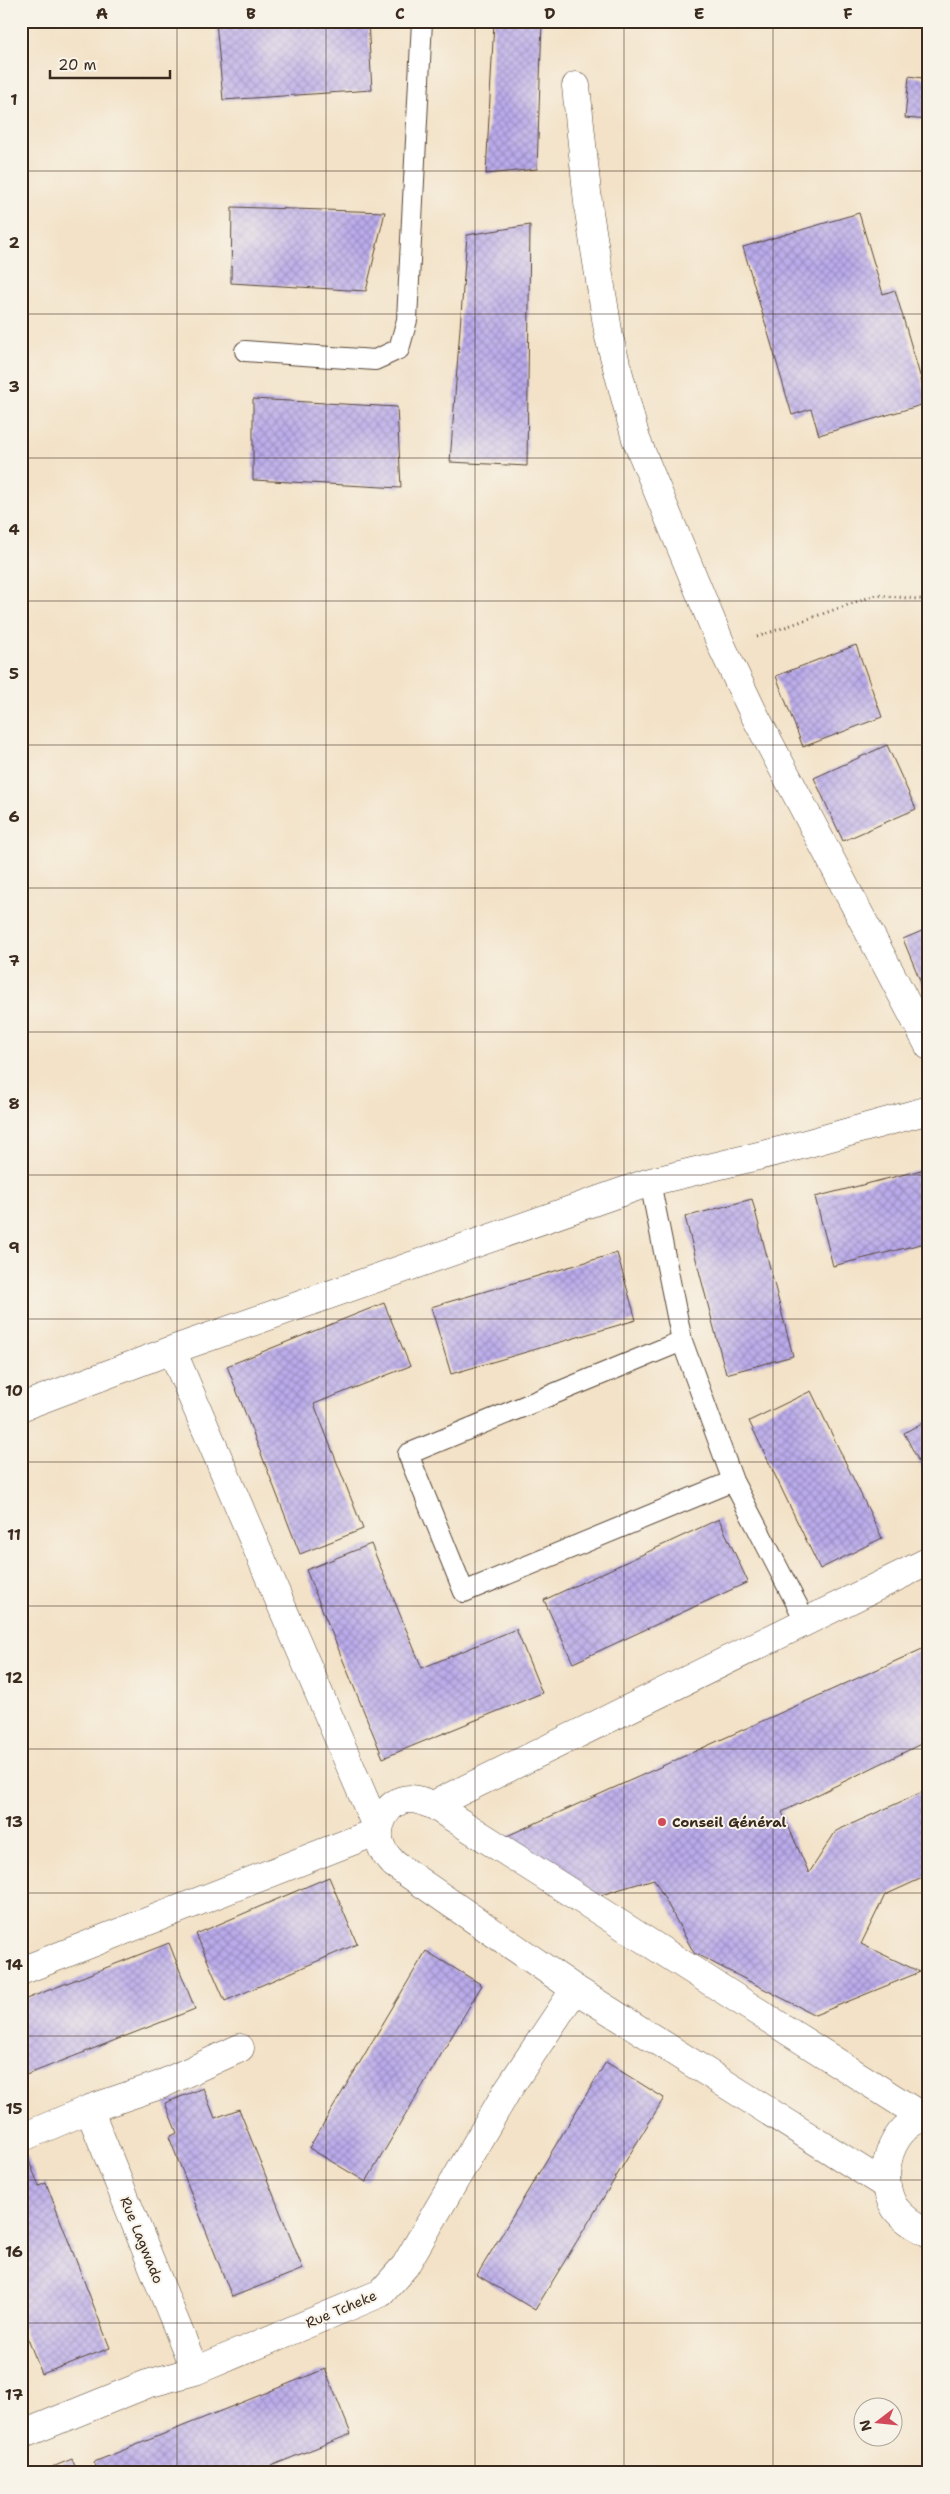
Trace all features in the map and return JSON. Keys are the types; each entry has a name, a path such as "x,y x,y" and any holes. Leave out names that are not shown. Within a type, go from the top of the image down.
{"street":[{"path":"576,86 589,212 609,337 636,439 723,650 753,712 929,1046"},
{"path":"21,1407 172,1350 650,1182 787,1149 929,1110"},
{"path":"172,1350 378,1831 381,1848 394,1864 575,1989 887,2186"},
{"path":"433,1805 805,1620 929,1561"},
{"path":"378,1831 383,1816 394,1804 410,1798 433,1805 926,2117"},
{"path":"21,1971 378,1831"},
{"name":"Rue Tcheke","path":"21,2435 147,2384 195,2371 381,2293 405,2266 507,2091 575,1989"},
{"path":"21,2138 89,2109 160,2086 240,2048"},
{"name":"Rue Lagwado","path":"89,2109 195,2371"},
{"path":"926,2117 905,2128 893,2145 886,2165 887,2186 895,2207 911,2224 929,2233"}],"lane":[{"path":"245,351 375,360 398,349 408,320 422,21"},
{"path":"650,1182 682,1341 733,1481 805,1620"},
{"path":"682,1341 408,1454 464,1592 733,1481"}],"path":[{"path":"723,650 876,595 929,600"}],"building":[{"path":"216,21 368,21 372,90 223,100"},
{"path":"494,21 542,21 537,169 486,174"},
{"path":"909,76 929,79 929,120 905,118"},
{"path":"232,207 385,212 366,291 231,283"},
{"path":"859,213 883,294 895,290 928,403 819,435 811,409 792,415 743,247"},
{"path":"530,225 527,466 450,462 467,235"},
{"path":"253,399 397,407 401,488 253,480"},
{"path":"856,645 882,717 803,747 776,676"},
{"path":"887,745 916,809 843,841 814,778"},
{"path":"929,928 929,1002 903,939"},
{"path":"929,1168 929,1242 833,1266 815,1197"},
{"path":"752,1199 793,1356 726,1374 685,1217"},
{"path":"617,1253 636,1320 451,1374 431,1307"},
{"path":"384,1303 410,1366 314,1404 363,1529 300,1554 227,1366"},
{"path":"811,1391 882,1538 820,1569 749,1421"},
{"path":"929,1419 929,1481 904,1433"},
{"path":"719,1519 748,1582 573,1663 544,1600"},
{"path":"371,1544 422,1668 516,1629 542,1693 383,1758 306,1570"},
{"name":"Conseil Général","path":"929,1646 929,1740 782,1812 809,1873 836,1831 929,1789 929,1875 885,1895 861,1944 920,1972 815,2015 694,1953 654,1879 591,1898 498,1840"},
{"path":"329,1877 357,1944 225,2001 196,1934"},
{"path":"169,1943 195,2009 21,2077 21,2001"},
{"path":"426,1951 482,1985 366,2182 309,2148"},
{"path":"606,2062 664,2098 535,2310 477,2275"},
{"path":"203,2088 215,2118 239,2109 303,2269 232,2297 169,2137 177,2133 165,2103"},
{"path":"27,2156 39,2186 46,2183 110,2348 42,2374 21,2322 21,2158"},
{"path":"325,2369 351,2434 253,2473 98,2473 94,2462"},
{"path":"72,2459 78,2473 38,2473"}],"place":[{"name":"Conseil Général","path":"662,1822"}]}
